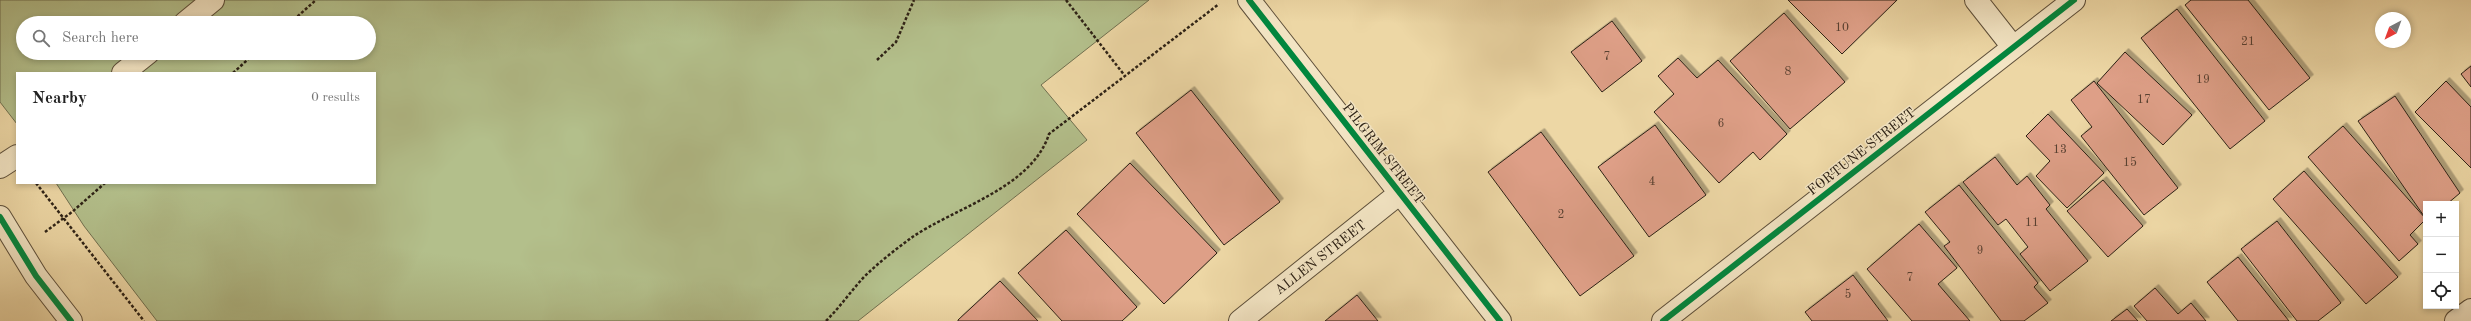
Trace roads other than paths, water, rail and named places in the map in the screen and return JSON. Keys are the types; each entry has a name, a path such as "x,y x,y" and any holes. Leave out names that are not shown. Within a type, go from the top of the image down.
{"street":[{"path":"194,16 213,0"},
{"name":"PILGRIM STREET","path":"1249,0 1500,321"},
{"path":"1976,0 2013,47"},
{"name":"FORTUNE STREET","path":"1663,321 2074,0"},
{"path":"124,72 139,60"},
{"path":"0,167 16,157"},
{"name":"ALLEN STREET","path":"1240,321 1400,193"},
{"path":"0,217 36,276 71,321"},
{"path":"2456,321 2471,310"}]}
